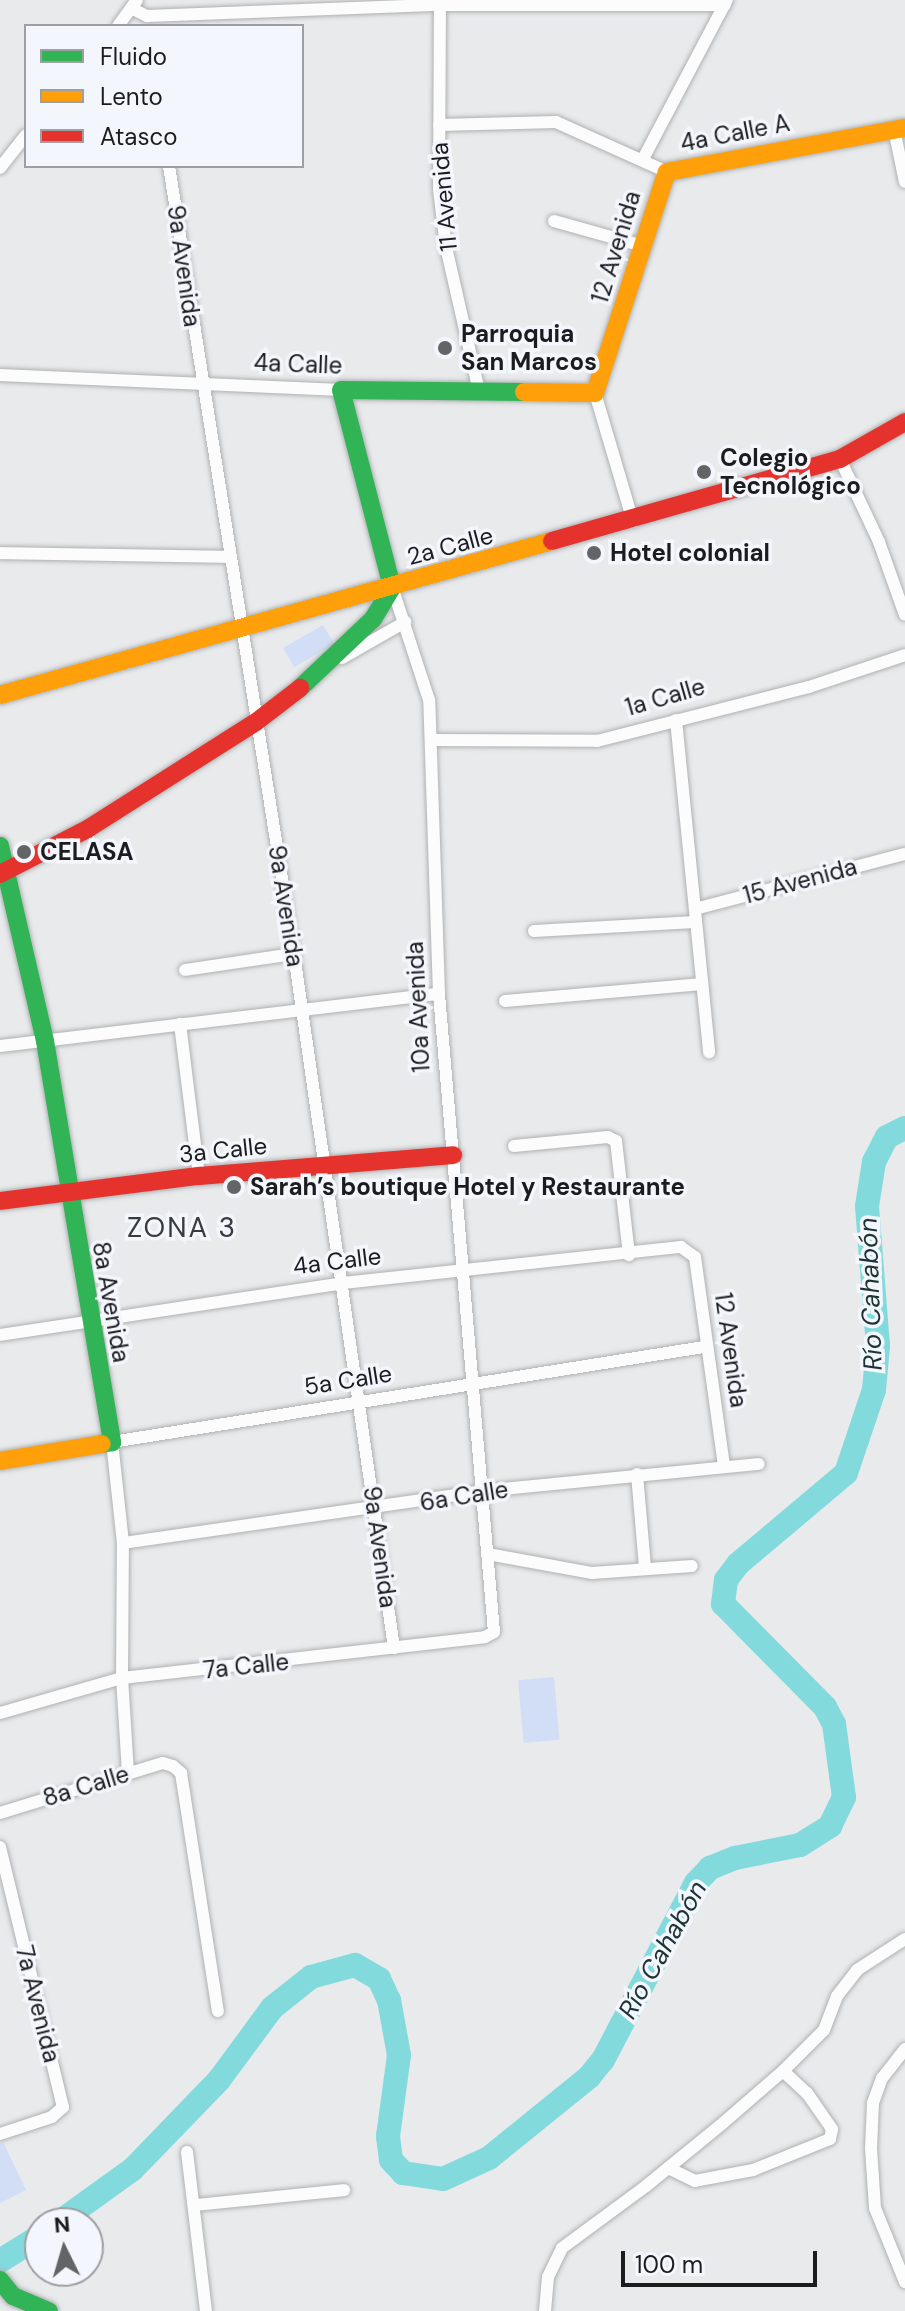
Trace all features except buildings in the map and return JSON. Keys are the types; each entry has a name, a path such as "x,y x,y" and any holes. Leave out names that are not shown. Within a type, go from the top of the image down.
{"main road":[{"name":"4a Calle A","path":"667,172 899,129"},
{"name":"12 Avenida","path":"595,393 667,172"},
{"name":"4a Calle","path":"341,390 595,393"},
{"name":"10a Avenida","path":"341,390 392,587"},
{"name":"2a Calle","path":"0,695 633,521 840,459 905,422"},
{"path":"4,873 89,828 256,722 327,667 373,619 392,587"},
{"name":"8a Avenida","path":"0,846 45,1041 67,1194 112,1442"},
{"name":"3a Calle","path":"0,1201 199,1176 453,1155"},
{"name":"5a Calle","path":"0,1461 112,1442"},
{"path":"6,2298 49,2311"}],"street":[{"path":"120,24 135,4 148,21 439,3 726,2"},
{"name":"12 Avenida","path":"643,159 726,2"},
{"name":"11 Avenida","path":"439,3 439,125 446,247 479,391"},
{"name":"4a Calle A","path":"439,125 556,122 667,172"},
{"path":"899,129 905,182"},
{"path":"0,168 24,138"},
{"name":"9a Avenida","path":"169,168 294,954 394,1648"},
{"path":"554,221 643,246"},
{"name":"4a Calle","path":"0,375 341,390"},
{"path":"595,393 633,521"},
{"path":"840,459 879,542 905,615"},
{"path":"0,553 230,557"},
{"name":"10a Avenida","path":"392,587 429,700 439,994 494,1632"},
{"path":"327,667 405,622"},
{"name":"1a Calle","path":"432,740 597,741 809,687 905,655"},
{"path":"676,720 709,1052"},
{"name":"15 Avenida","path":"534,931 695,916 905,854"},
{"path":"185,970 294,954"},
{"path":"505,1001 702,984"},
{"path":"0,1046 439,994"},
{"path":"180,1024 199,1176"},
{"path":"514,1146 608,1137 616,1141 629,1255"},
{"name":"12 Avenida","path":"681,1247 695,1257 704,1347 724,1466"},
{"name":"4a Calle","path":"0,1335 343,1283 629,1255 681,1247"},
{"name":"5a Calle","path":"112,1442 704,1347"},
{"name":"8a Avenida","path":"112,1442 123,1543 122,1678 128,1773"},
{"name":"6a Calle","path":"123,1543 374,1510 483,1491 759,1464"},
{"path":"637,1474 645,1568"},
{"path":"488,1554 592,1573 692,1566"},
{"name":"7a Calle","path":"0,1713 122,1678 485,1637 494,1632"},
{"name":"8a Calle","path":"0,1813 128,1773 173,1766 181,1773 218,2011"},
{"name":"7a Avenida","path":"0,1847 61,2113 0,2134"},
{"path":"545,2311 548,2277 562,2248 668,2168 783,2071 824,2030 837,1996 857,1970 905,1939"},
{"path":"905,2049 882,2078 873,2103 871,2148 875,2208 905,2282"},
{"path":"668,2168 687,2180 703,2180 753,2170 830,2139 832,2129 820,2108 783,2071"},
{"path":"187,2152 206,2311"},
{"path":"195,2205 344,2190"}],"shaded area":[{"path":"323,625 334,644 294,667 283,648"},
{"path":"554,1677 559,1740 524,1743 518,1680"},
{"path":"3,2142 26,2190 0,2203 0,2144"}],"waterway":[{"name":"Río Cahabón","path":"80,2207 133,2169 219,2080 272,2008 311,1977 355,1965 379,1979 389,2000 399,2055 388,2136 391,2160 403,2173 443,2179 489,2158 589,2077 603,2060 696,1883 710,1868 735,1858 800,1845 830,1826 844,1797 834,1724 825,1707 723,1604 726,1580 738,1564 846,1473 874,1390 878,1346 867,1206 874,1162 887,1137 905,1128"},
{"name":"Río Cahabón","path":"0,2261 24,2246"}],"traffic: fast":[{"path":"392,587 341,390 524,392"},
{"path":"300,688 373,619 392,587"},
{"path":"0,846 45,1041 112,1442 102,1444"},
{"path":"0,2280 13,2296 49,2311"}],"traffic: slow":[{"path":"524,392 595,393 667,172 905,128"},
{"path":"0,695 552,541"},
{"path":"0,1461 102,1444"}],"traffic: jam":[{"path":"552,541 840,459 905,422"},
{"path":"0,874 89,828 256,722 300,688"},
{"path":"0,1201 199,1176 453,1155"}],"place":[{"name":"Parroquia San Marcos","path":"445,348"},
{"name":"Colegio Tecnológico","path":"704,472"},
{"name":"Hotel colonial","path":"594,553"},
{"name":"CELASA","path":"24,852"},
{"name":"Sarah’s boutique Hotel y Restaurante","path":"234,1187"}],"district":[{"name":"ZONA 3","path":"182,1228"}]}
